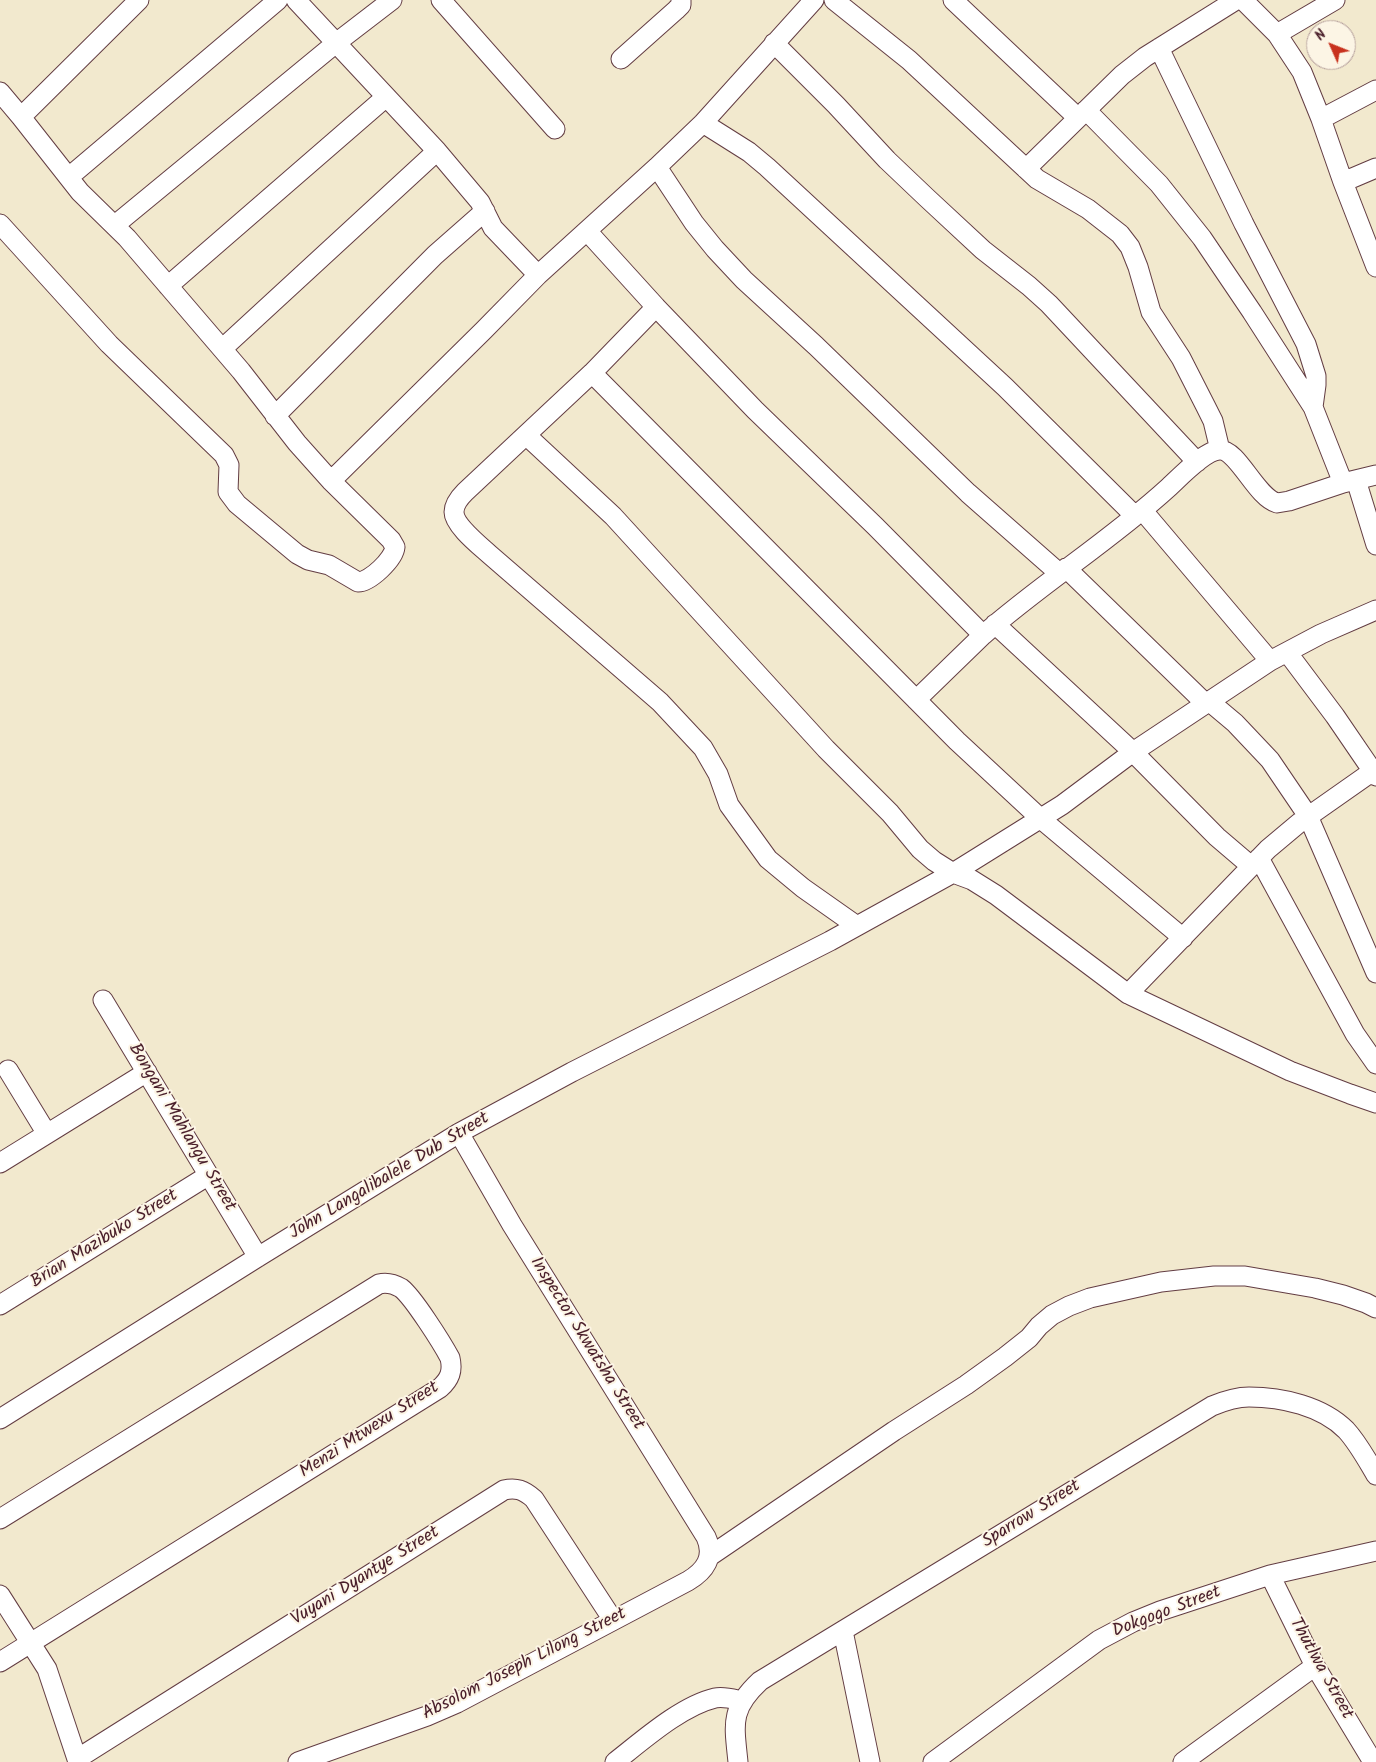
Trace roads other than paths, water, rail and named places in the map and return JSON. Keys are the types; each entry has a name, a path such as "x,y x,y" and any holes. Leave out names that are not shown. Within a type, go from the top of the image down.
{"street":[{"path":"21,117 139,0"},
{"path":"69,176 278,0"},
{"path":"296,0 437,151 471,191 485,211 493,228 538,275"},
{"path":"115,225 336,43 392,0"},
{"path":"441,0 555,129"},
{"path":"621,59 676,10 681,0"},
{"path":"331,481 538,275 657,168 703,123 814,0"},
{"path":"834,0 909,60 1037,179 1088,208 1120,234 1130,247 1138,267 1151,312 1181,358 1213,421 1220,450"},
{"path":"953,0 1159,184 1202,238 1313,407 1349,481 1376,545"},
{"path":"1026,169 1122,75 1159,48 1236,0"},
{"path":"1242,0 1277,34 1302,72 1321,119 1342,182 1371,237 1376,266"},
{"path":"1277,34 1335,0"},
{"path":"774,43 836,105 886,160 926,198 983,250 1049,304 1197,462"},
{"path":"1159,48 1244,224 1306,344 1316,376 1313,407"},
{"path":"1321,119 1376,90"},
{"path":"0,92 89,202 115,225 242,371 275,416 331,481 391,540 395,547 392,555 380,569 362,582 354,580 329,566 308,560 297,554 237,504 228,492 229,465 224,455 109,344 0,224"},
{"path":"168,286 386,97"},
{"path":"703,123 749,152 767,167 1139,514 1278,657 1374,773 1308,816 1282,836 1128,994"},
{"path":"222,349 437,151"},
{"path":"657,168 715,249 744,280 816,346 968,492 1063,571 1208,703 1234,722 1270,760 1308,816 1376,973"},
{"path":"1342,182 1376,168"},
{"path":"275,416 435,255 485,211"},
{"path":"588,231 656,307 755,410 875,526 989,630 1133,752 1217,837 1255,862 1355,1034 1376,1064"},
{"path":"656,307 592,373 458,500 454,512 460,524 489,554 674,716 707,754 718,774 729,805 768,859 803,888 856,926"},
{"path":"592,373 957,741 1041,819 1183,938"},
{"path":"526,435 613,516 826,748 890,813 920,850 953,873 972,880 996,895 1128,994 1290,1071 1376,1103"},
{"path":"916,700 989,630 1139,514 1197,462 1215,451 1220,450 1233,457 1265,496 1277,503 1289,501 1349,481 1376,475"},
{"name":"John Langalibalele Dub Street","path":"0,1419 258,1257 459,1134 572,1072 795,959 953,873 1041,819 1133,752 1278,657 1321,634 1376,610"},
{"name":"Bongani Mahlangu Street","path":"103,1000 258,1257"},
{"path":"8,1070 47,1134"},
{"path":"0,1163 147,1072"},
{"name":"Inspector Skwatsha Street","path":"459,1134 512,1225 706,1537 709,1543 710,1556"},
{"name":"Brian Mazibuko Street","path":"0,1305 210,1175"},
{"path":"710,1556 1006,1357 1052,1315 1090,1298 1161,1282 1214,1276 1244,1276 1315,1288 1343,1295 1376,1308"},
{"name":"Menzi Mtwexu Street","path":"0,1519 379,1284 385,1282 392,1284 407,1293 450,1358 452,1369 450,1376 440,1388 0,1662"},
{"name":"Sparrow Street","path":"738,1762 735,1724 737,1712 742,1701 760,1681 1212,1406 1248,1397 1275,1399 1322,1412 1336,1422 1354,1440 1376,1475"},
{"name":"Vuyani Dyantye Street","path":"78,1760 504,1490 518,1489 528,1493 534,1499 613,1620"},
{"name":"Dokgogo Street","path":"934,1762 1099,1640 1133,1622 1160,1611 1270,1575 1376,1551"},
{"name":"Absolom Joseph Lilong Street","path":"298,1762 440,1711 696,1576 708,1562 710,1556"},
{"name":"Thutlwa Street","path":"1270,1575 1315,1666 1373,1762"},
{"path":"0,1595 47,1669 78,1760"},
{"path":"844,1631 870,1762"},
{"path":"1182,1762 1315,1666"},
{"path":"615,1762 639,1741 692,1708 715,1698 730,1698 742,1701"}]}
